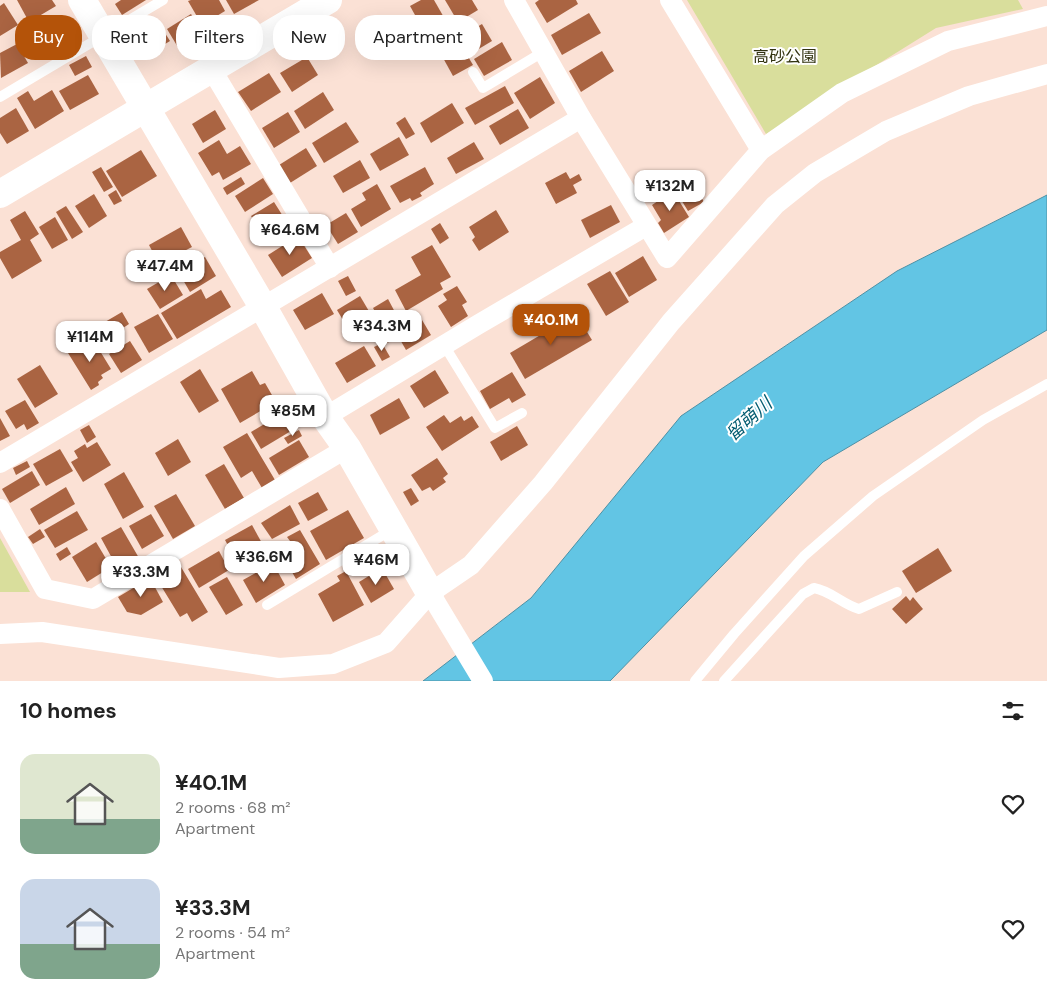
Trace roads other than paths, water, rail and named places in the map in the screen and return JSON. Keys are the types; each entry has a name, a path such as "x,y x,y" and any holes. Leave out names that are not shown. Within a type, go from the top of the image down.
{"street":[{"path":"82,0 92,17"},
{"path":"0,194 328,0"},
{"path":"514,0 581,118 667,258 761,150 842,93 948,40 1041,11"},
{"path":"670,0 761,150"},
{"path":"117,60 263,307 325,417 347,448 433,599 483,681"},
{"path":"212,70 330,268"},
{"path":"0,634 42,632 279,668 333,664 386,642 477,557 543,482 671,322 775,205 815,173 886,131 970,96 1047,74"},
{"path":"0,463 581,118"},
{"path":"325,417 646,226"},
{"path":"0,509 45,589 93,599 347,448"}],"lane":[{"path":"138,15 163,0"},
{"path":"0,97 92,43"},
{"path":"473,72 483,88 543,52"},
{"path":"444,345 495,428 522,413"},
{"path":"695,681 804,556 873,496 983,420 1047,384"},
{"path":"267,605 393,529"},
{"path":"724,681 804,594 814,588 824,590 846,605 859,609 897,592"}],"water":[{"name":"留萌川","path":"1047,195 1047,330 823,462 610,681 423,681 531,598 681,416 897,271"}],"park label":[{"name":"高砂公園","path":"785,56"}]}
